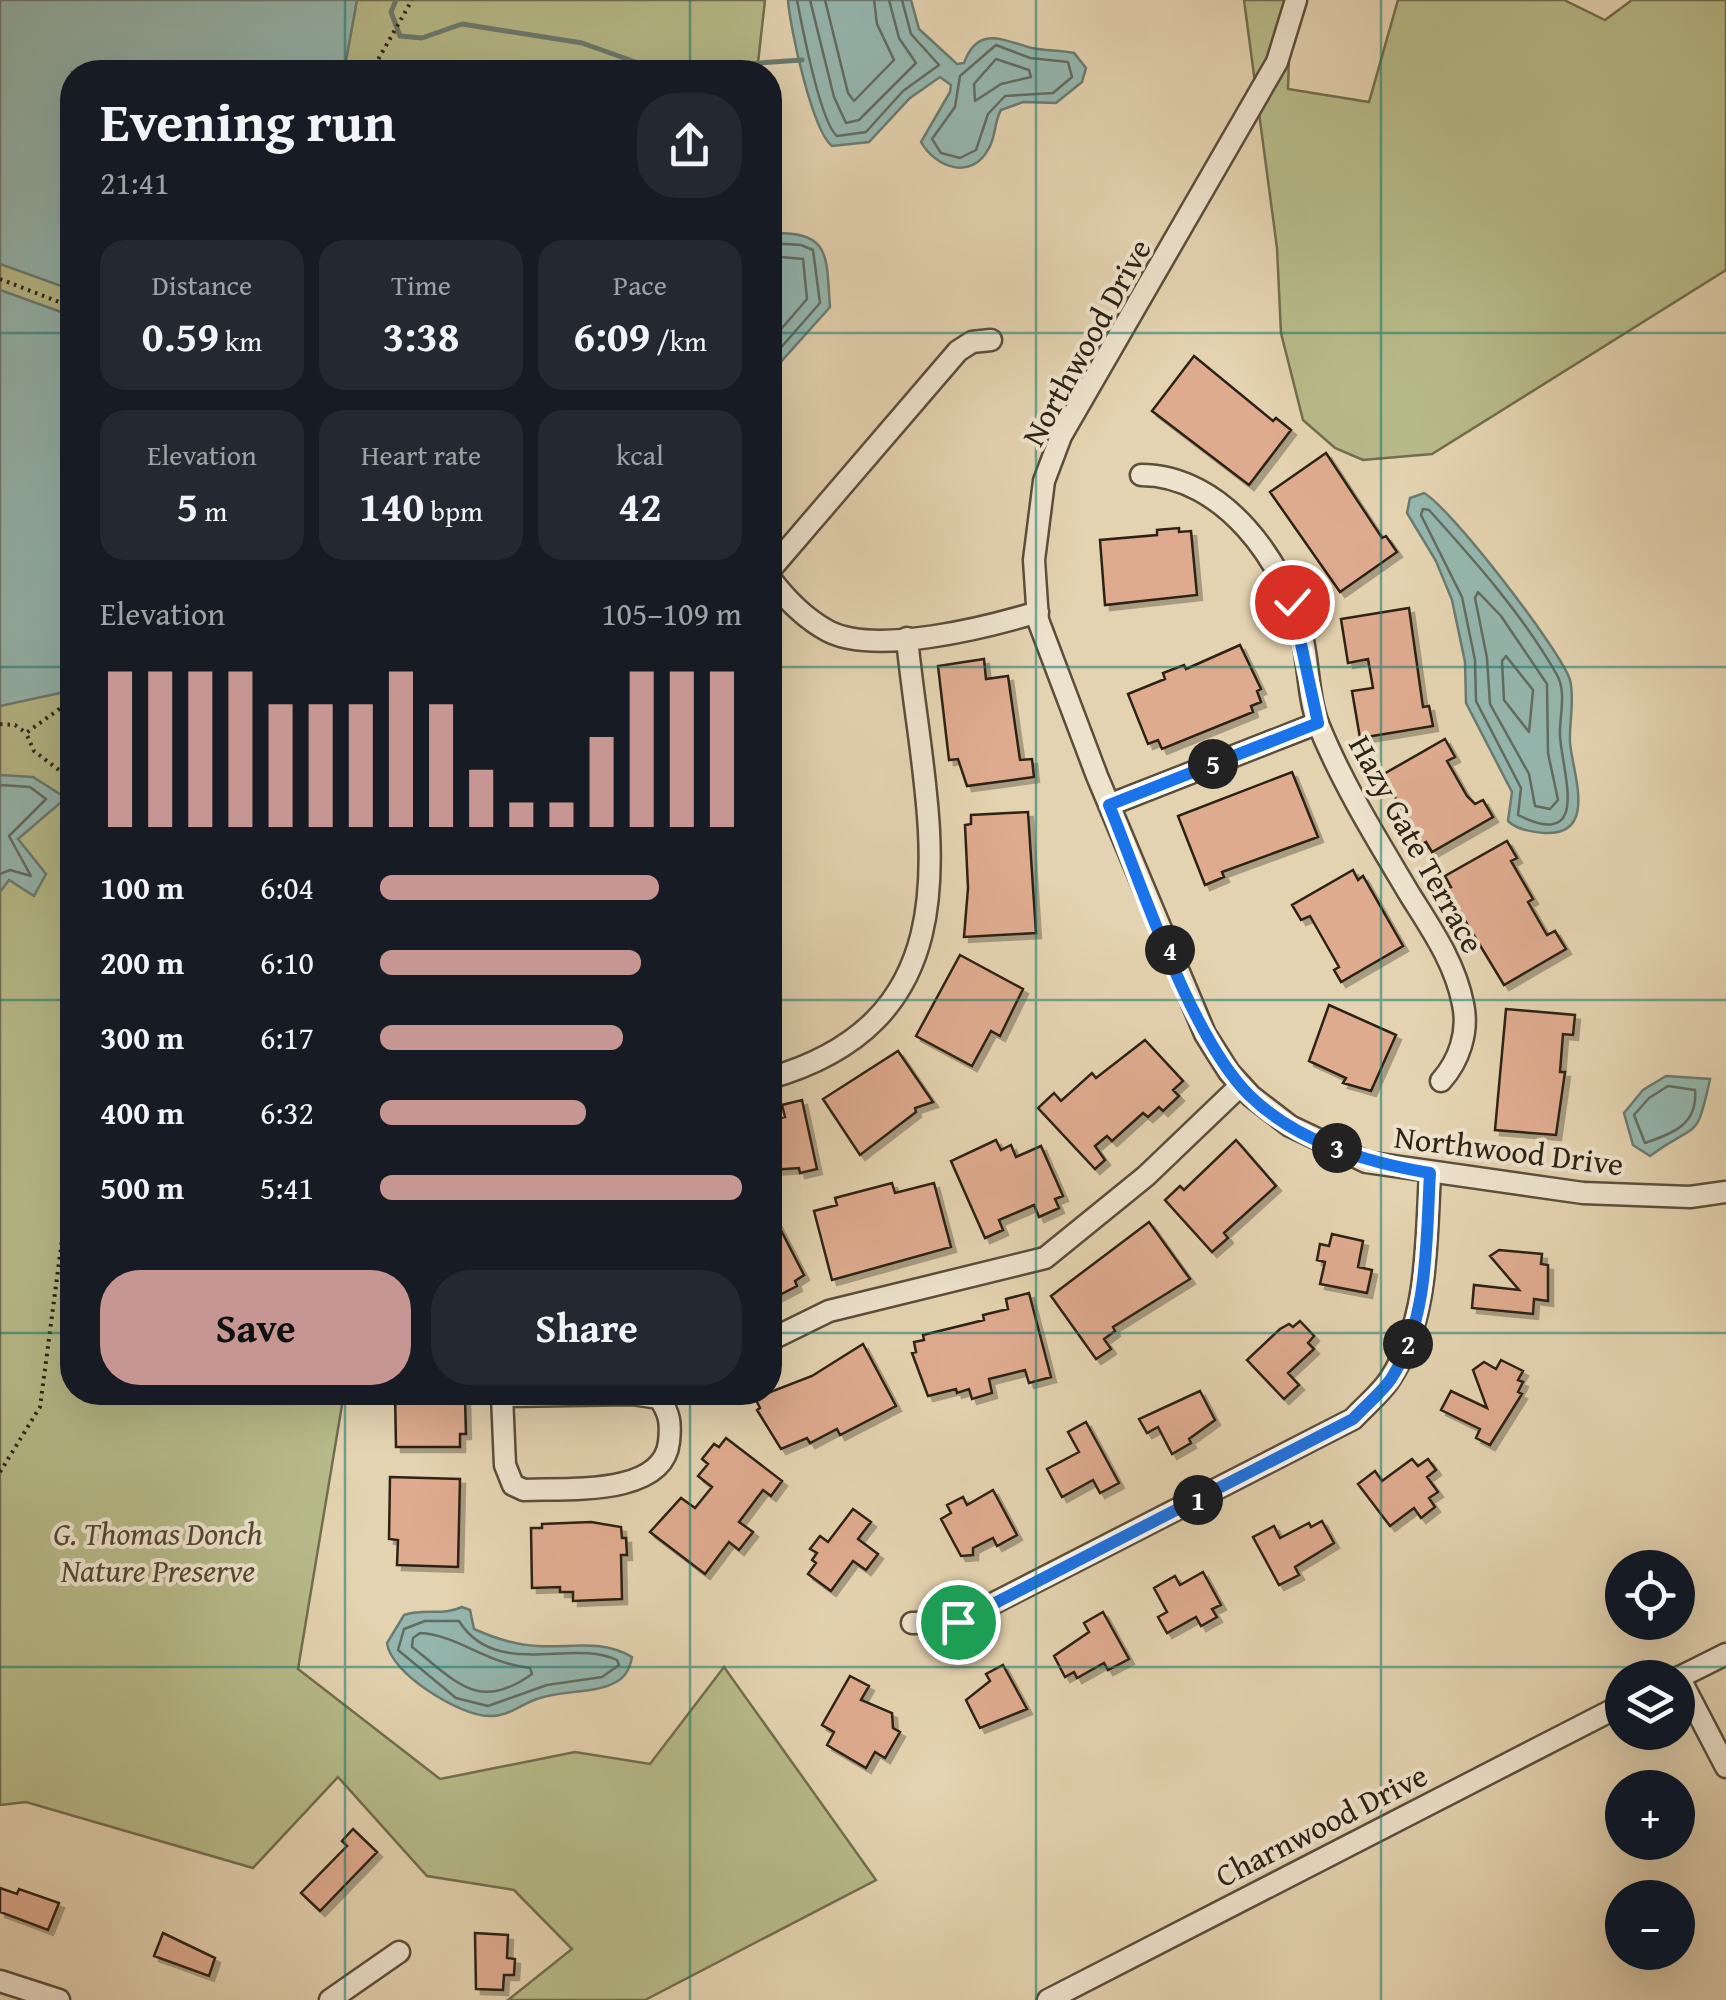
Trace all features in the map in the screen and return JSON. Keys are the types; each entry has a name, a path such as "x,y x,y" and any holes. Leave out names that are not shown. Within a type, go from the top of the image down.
{"street":[{"name":"Northwood Drive","path":"1296,0 1277,62 1061,436 1044,481 1034,560 1038,612 1109,805 1205,1034 1241,1085 1290,1126 1366,1162 1583,1192 1690,1198 1726,1192"},
{"path":"782,556 958,351 972,342 992,340"},
{"name":"Hazy Gate Terrace","path":"1141,475 1160,475 1206,495 1248,530 1270,560 1292,602 1302,634 1318,723 1350,788 1454,969 1464,1008 1463,1040 1456,1065 1440,1081"},
{"path":"782,594 830,632 864,639 977,630 1038,612"},
{"path":"782,1073 853,1042 892,1004 913,960 932,900 930,832 907,638"},
{"path":"1109,805 1318,723"},
{"path":"782,1334 828,1311 1045,1258 1146,1176 1241,1085"},
{"path":"912,1623 958,1622 1353,1419 1390,1381 1414,1334 1424,1275 1430,1173"},
{"path":"502,1405 505,1465 513,1484 524,1490 627,1484 651,1474 668,1448 671,1405"},
{"path":"1695,1669 1726,1654"},
{"path":"1695,1709 1726,1767"},
{"name":"Charnwood Drive","path":"1048,2000 1605,1714"},
{"path":"330,2000 399,1952"},
{"path":"0,1981 59,2000"}],"path":[{"path":"378,60 412,0"},
{"path":"0,279 60,302"},
{"path":"26,733 60,709"},
{"path":"0,724 14,725 26,733 34,751 60,771"},
{"path":"0,1472 40,1407 60,1248"}],"green space":[{"name":"G. Thomas Donch Nature Preserve","path":"0,0 765,0 758,60 60,60 60,1405 342,1405 298,1669 440,1779 575,1752 650,1764 724,1667 876,1880 645,2000 508,2000 572,1949 514,1890 427,1876 338,1777 253,1868 26,1802 0,1805"},
{"path":"1244,0 1291,0 1288,89 1369,102 1398,0 1564,0 1605,20 1632,0 1726,0 1726,270 1432,454 1363,460 1335,448 1303,420 1281,333 1277,248"}],"water":[{"path":"0,0 357,0 346,60 60,60 60,286 0,264"},
{"path":"788,0 911,0 919,29 957,64 964,63 977,43 993,38 1074,53 1086,68 1082,82 1056,103 1023,102 1001,110 989,148 973,165 945,164 921,142 950,92 951,85 940,77 910,98 869,142 832,146 810,100"},
{"path":"782,234 805,237 822,250 830,307 782,361"},
{"path":"0,290 60,312 60,693 0,706"},
{"path":"1424,493 1457,524 1504,581 1570,680 1570,742 1578,800 1572,824 1561,831 1529,831 1508,821 1512,792 1466,703 1465,662 1452,600 1436,561 1407,513 1410,498"},
{"path":"0,775 33,777 60,794 60,803 18,839 46,874 34,896 9,880 0,892"},
{"path":"1666,1076 1710,1079 1698,1122 1650,1156 1633,1145 1624,1113 1643,1090"},
{"path":"462,1607 470,1610 474,1629 497,1638 529,1645 609,1648 632,1657 630,1665 622,1678 608,1686 540,1698 503,1714 489,1716 461,1709 413,1679 391,1655 387,1643 404,1615"}],"building":[{"path":"1194,356 1273,421 1276,418 1291,430 1249,485 1152,411"},
{"path":"1326,453 1382,538 1386,536 1397,552 1340,592 1270,492"},
{"path":"1179,528 1179,532 1191,531 1197,595 1105,605 1100,540 1157,535 1157,530"},
{"path":"1409,608 1423,707 1429,706 1433,726 1360,738 1352,691 1373,688 1368,659 1348,663 1341,619"},
{"path":"1240,645 1261,689 1257,691 1261,702 1251,706 1253,712 1162,749 1158,740 1148,744 1128,694 1165,679 1163,673 1184,665 1186,669"},
{"path":"984,659 986,679 1008,676 1020,760 1032,759 1034,777 967,786 958,759 949,760 938,666"},
{"path":"1445,739 1455,757 1447,761 1467,796 1475,804 1483,800 1493,817 1432,852 1426,842 1422,844 1382,775"},
{"path":"1292,772 1318,837 1222,872 1224,877 1205,885 1178,816"},
{"path":"1028,812 1036,933 964,937 968,888 965,825 971,824 971,815"},
{"path":"1507,841 1517,858 1511,861 1533,899 1528,902 1547,935 1555,931 1566,949 1504,985 1446,889 1451,887 1445,876"},
{"path":"1353,870 1358,880 1363,876 1403,946 1341,982 1334,970 1339,967 1310,916 1301,920 1292,905"},
{"path":"960,955 1023,989 1000,1036 991,1031 972,1066 916,1036"},
{"path":"1329,1005 1396,1035 1371,1091 1343,1083 1346,1078 1309,1061"},
{"path":"1506,1009 1575,1015 1573,1035 1563,1034 1560,1072 1565,1072 1556,1135 1495,1130"},
{"path":"1145,1040 1183,1081 1173,1090 1179,1096 1163,1111 1159,1107 1148,1117 1143,1113 1112,1141 1107,1136 1095,1146 1105,1160 1095,1169 1038,1108 1054,1093 1061,1101 1092,1073 1096,1078"},
{"path":"898,1051 933,1102 915,1108 916,1112 860,1155 823,1099"},
{"path":"802,1100 817,1169 800,1173 799,1168 782,1169 782,1105"},
{"path":"996,1140 1001,1150 1011,1145 1016,1157 1041,1146 1063,1196 1055,1199 1059,1208 1039,1217 1034,1205 999,1220 1003,1230 985,1238 951,1161"},
{"path":"1236,1140 1276,1186 1224,1233 1228,1238 1212,1252 1165,1200 1180,1186 1184,1190"},
{"path":"892,1183 895,1193 934,1183 951,1247 832,1280 814,1211 837,1205 835,1198"},
{"path":"1149,1222 1190,1279 1113,1327 1115,1331 1104,1339 1111,1349 1096,1359 1051,1296"},
{"path":"782,1232 804,1275 795,1281 797,1286 782,1294"},
{"path":"1332,1234 1363,1241 1358,1267 1372,1270 1367,1293 1320,1284 1325,1262 1317,1260 1320,1244 1329,1246"},
{"path":"1499,1250 1542,1254 1541,1264 1548,1265 1548,1301 1534,1299 1533,1314 1472,1308 1474,1285 1519,1290 1490,1256"},
{"path":"1029,1293 1051,1377 1029,1383 1025,1370 989,1379 992,1393 972,1399 969,1389 928,1396 912,1353 916,1352 914,1342 924,1340 923,1335 984,1320 983,1315 1008,1309 1006,1299"},
{"path":"1300,1321 1314,1336 1308,1343 1314,1349 1288,1373 1299,1385 1284,1399 1247,1360 1280,1329"},
{"path":"863,1344 896,1406 840,1435 837,1429 810,1443 807,1438 781,1449 757,1410 758,1405 782,1405 782,1388 812,1376"},
{"path":"1501,1360 1523,1371 1518,1380 1523,1382 1518,1392 1522,1394 1490,1445 1476,1438 1480,1429 1441,1410 1451,1391 1487,1408 1473,1370 1484,1362 1496,1369"},
{"path":"1200,1391 1215,1420 1189,1439 1191,1443 1172,1454 1158,1427 1147,1433 1139,1419"},
{"path":"395,1405 465,1405 466,1434 460,1434 460,1447 396,1447"},
{"path":"1086,1422 1119,1483 1100,1493 1093,1480 1062,1497 1047,1469 1079,1452 1068,1432"},
{"path":"726,1438 782,1481 771,1496 763,1490 739,1522 753,1532 739,1550 729,1542 705,1574 650,1532 681,1498 695,1508 712,1487 698,1476 708,1464 702,1459 714,1444 719,1447"},
{"path":"1412,1459 1418,1466 1428,1459 1436,1470 1427,1477 1438,1492 1429,1498 1435,1507 1421,1518 1414,1508 1390,1526 1358,1484 1375,1471 1382,1481"},
{"path":"390,1477 460,1479 458,1567 397,1565 398,1540 389,1539"},
{"path":"993,1490 1017,1535 997,1546 993,1538 973,1548 973,1555 961,1556 941,1519 951,1513 947,1505 963,1497 967,1505"},
{"path":"853,1509 871,1522 858,1539 878,1554 866,1570 853,1561 831,1591 808,1574 816,1563 812,1560 817,1553 810,1549 820,1536 828,1542"},
{"path":"1322,1521 1334,1543 1295,1567 1299,1575 1279,1585 1253,1537 1274,1526 1280,1538 1309,1523 1311,1527"},
{"path":"591,1522 621,1527 622,1538 626,1538 627,1555 621,1555 622,1599 573,1601 573,1592 560,1592 560,1587 532,1588 531,1528"},
{"path":"1203,1572 1221,1605 1212,1609 1217,1617 1201,1626 1196,1617 1167,1633 1158,1617 1167,1612 1154,1588 1175,1576 1180,1585"},
{"path":"1103,1612 1129,1659 1108,1670 1104,1663 1077,1678 1074,1672 1065,1677 1054,1656 1089,1632 1084,1623"},
{"path":"1003,1665 1027,1709 980,1728 966,1700 990,1681 986,1674"},
{"path":"850,1676 869,1686 861,1700 892,1713 893,1728 900,1732 885,1758 875,1752 866,1768 827,1745 834,1732 822,1725"},
{"path":"353,1829 377,1852 320,1911 301,1893 347,1846 342,1841"},
{"path":"0,1888 17,1894 19,1889 59,1903 48,1930 0,1912"},
{"path":"163,1933 215,1958 209,1976 154,1956"},
{"path":"475,1933 508,1935 507,1958 515,1959 514,1975 504,1975 503,1990 476,1989"}],"waterway":[{"path":"396,0 391,12 400,36 422,38 462,24 582,43 630,60"},
{"path":"782,61 802,60"}],"route":[{"path":"958,1622 1353,1419 1390,1381 1414,1334 1424,1275 1430,1173 1366,1162 1290,1126 1250,1096 1229,1072 1205,1034 1109,805 1318,723 1302,634 1292,602"}]}
